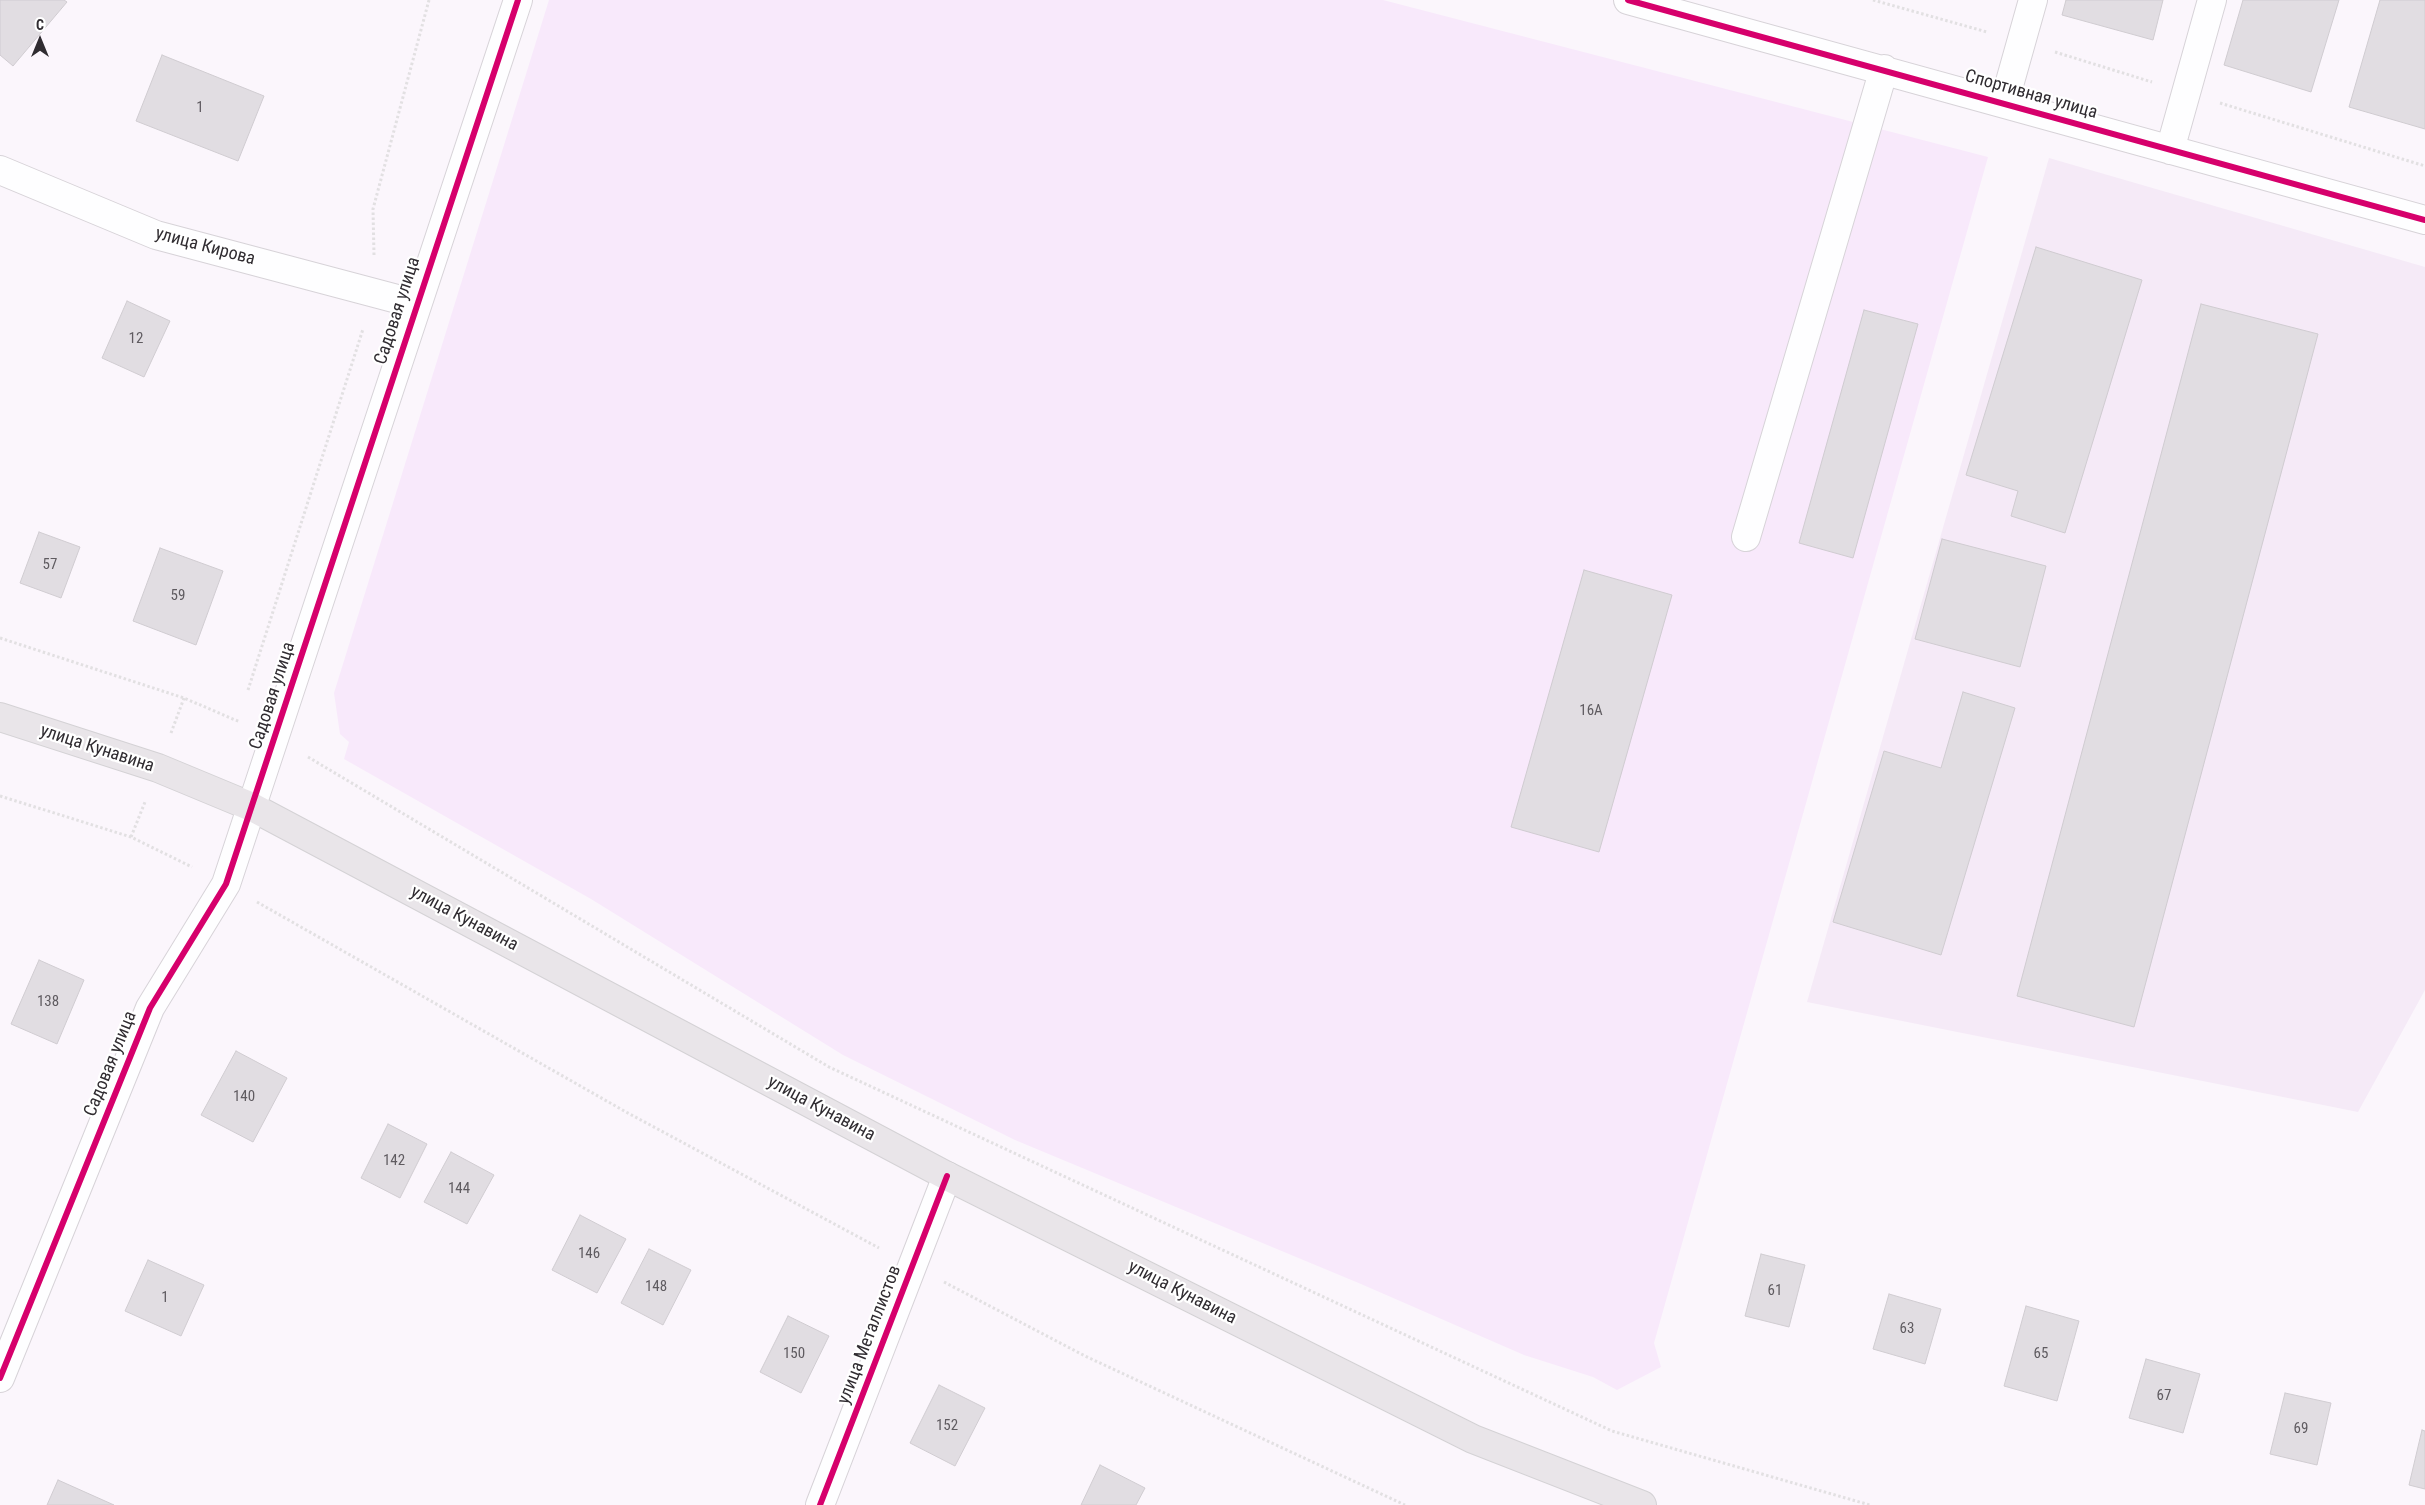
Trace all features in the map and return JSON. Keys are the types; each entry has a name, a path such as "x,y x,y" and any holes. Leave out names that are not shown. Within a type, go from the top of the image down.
{"main road":[{"name":"улица Кунавина","path":"0,717 158,768 252,807 947,1176 1473,1439 1642,1505"}],"street":[{"name":"Садовая улица","path":"0,1378 150,1008 226,884 416,304 518,0"},
{"name":"Спортивная улица","path":"1628,0 1884,69 2425,220"},
{"path":"2004,103 2033,0"},
{"path":"2170,150 2212,0"},
{"path":"1746,537 1884,69"},
{"name":"улица Кирова","path":"0,170 156,235 416,304"},
{"name":"улица Металлистов","path":"820,1505 947,1176"}],"path":[{"path":"248,693 375,293 373,209 429,0"},
{"path":"0,638 184,698 275,737 829,1068 1612,1431 1870,1505"},
{"path":"238,722 242,712"},
{"path":"0,796 131,837 226,884 626,1112 912,1266 1085,1356 1405,1505"}],"shaded area":[{"path":"549,0 1383,0 1988,157 1654,1343 1661,1367 1617,1390 1593,1377 1524,1355 1361,1284 1015,1140 843,1055 591,899 344,759 349,742 340,734 334,693"},
{"path":"2049,158 2425,267 2425,990 2358,1112 1807,1002"}],"building":[{"path":"0,0 64,0 67,2 13,66 0,55"},
{"path":"2066,0 2163,0 2153,40 2062,15"},
{"path":"2243,0 2339,0 2311,92 2224,65"},
{"path":"2380,0 2425,0 2425,129 2349,107"},
{"path":"162,55 264,96 238,161 136,121"},
{"path":"2036,247 2142,280 2065,533 2011,516 2018,491 1966,475"},
{"path":"127,301 170,321 144,377 102,358"},
{"path":"2201,304 2318,334 2134,1027 2017,996"},
{"path":"1864,310 1918,324 1853,558 1799,543"},
{"path":"39,532 80,547 61,598 20,583"},
{"path":"1942,539 2046,566 2020,667 1915,639"},
{"path":"160,548 223,571 196,645 133,621"},
{"path":"1584,570 1672,595 1599,852 1511,827"},
{"path":"1963,692 2015,708 1941,955 1833,922 1884,751 1941,768"},
{"path":"39,960 84,980 57,1044 11,1024"},
{"path":"236,1051 287,1078 253,1142 201,1115"},
{"path":"388,1124 427,1144 400,1198 361,1178"},
{"path":"451,1152 494,1175 467,1224 424,1202"},
{"path":"580,1215 626,1239 597,1293 552,1270"},
{"path":"649,1249 691,1270 663,1325 621,1303"},
{"path":"1761,1254 1805,1265 1789,1327 1745,1316"},
{"path":"148,1260 204,1285 181,1336 125,1311"},
{"path":"1889,1294 1941,1309 1925,1364 1873,1349"},
{"path":"2026,1306 2079,1321 2057,1401 2004,1386"},
{"path":"788,1316 829,1336 801,1393 760,1372"},
{"path":"2146,1359 2200,1374 2183,1433 2129,1418"},
{"path":"939,1385 985,1408 955,1466 910,1443"},
{"path":"2285,1393 2331,1403 2317,1465 2270,1454"},
{"path":"2422,1430 2425,1431 2425,1489 2409,1485"},
{"path":"1100,1465 1145,1488 1136,1505 1081,1505"},
{"path":"58,1480 114,1505 47,1505"}],"cycle path":[{"path":"0,1378 150,1008 226,884 518,0"},
{"path":"1628,0 2425,220"},
{"path":"820,1505 947,1176"}]}
